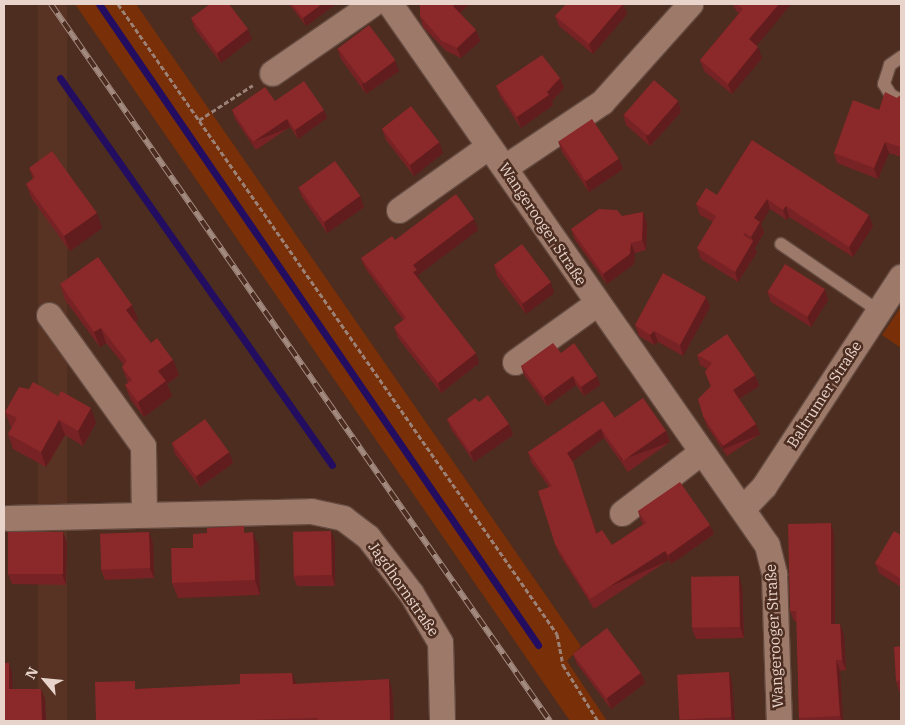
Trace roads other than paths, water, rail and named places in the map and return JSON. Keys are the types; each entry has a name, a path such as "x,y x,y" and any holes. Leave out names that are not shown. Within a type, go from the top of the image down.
{"street":[{"path":"272,73 372,4"},
{"name":"Wangerooger Straße","path":"390,4 505,167 700,453 743,508 767,545 774,574 779,721"},
{"path":"505,167 602,102 690,4"},
{"path":"399,210 489,146"},
{"name":"Baltrumer Straße","path":"743,508 764,486 901,277"},
{"path":"515,362 597,303"},
{"path":"49,315 144,446 144,514"},
{"path":"622,513 700,453"},
{"name":"Jagdhornstraße","path":"8,518 311,511 343,518 368,537 411,593 440,642 442,721"}],"lane":[{"path":"901,57 890,65 884,84 891,95 901,100"},
{"path":"781,244 880,311"}],"waterway":[{"path":"99,4 538,645"},
{"path":"60,78 332,465"}],"railway":[{"path":"51,4 550,721"}]}
